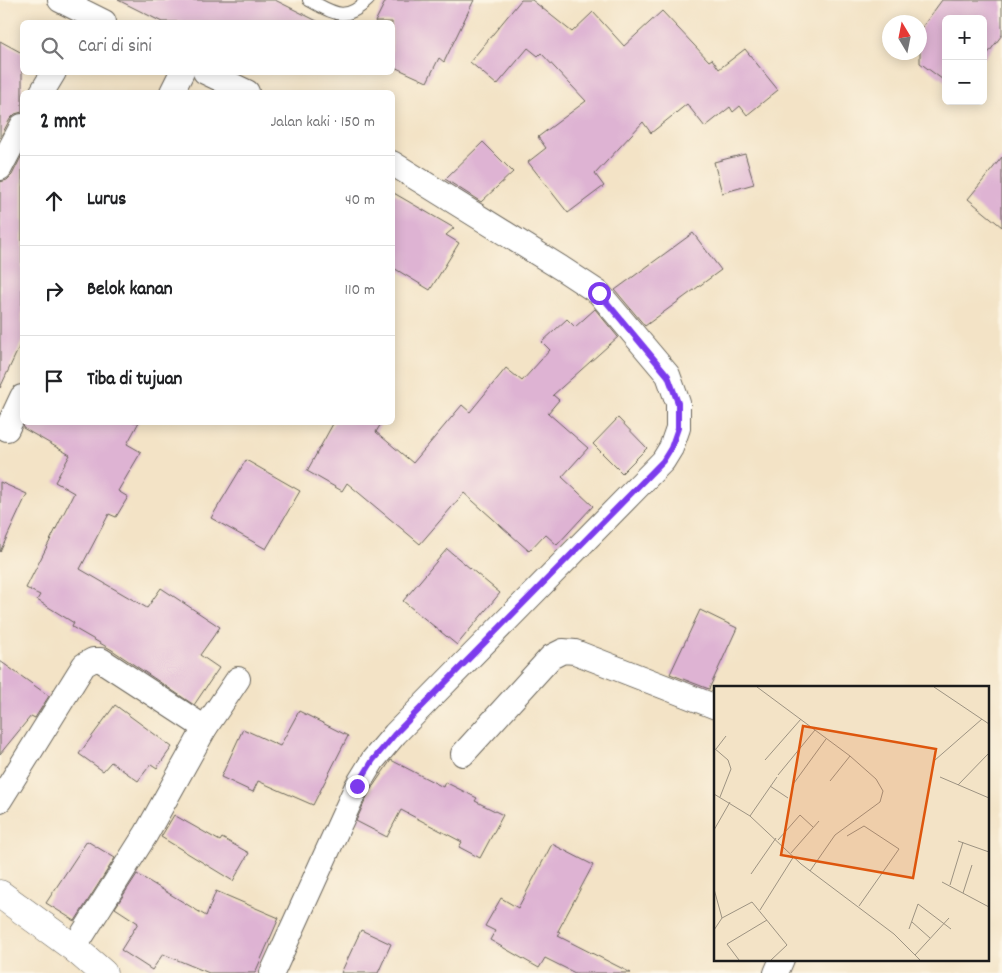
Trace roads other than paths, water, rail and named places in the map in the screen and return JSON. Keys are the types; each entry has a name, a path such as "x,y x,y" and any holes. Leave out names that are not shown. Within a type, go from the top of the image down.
{"street":[{"path":"60,0 92,20"},
{"path":"43,90 52,75"},
{"path":"173,90 180,75"},
{"path":"211,75 243,90"},
{"path":"0,168 20,130"},
{"path":"272,973 357,786 373,760 395,734 663,461 671,448 678,428 678,403 668,376 599,293 395,165"},
{"path":"7,429 20,401"},
{"path":"463,754 552,657 563,652 575,652 714,706"},
{"path":"0,800 84,665 93,660 101,660 205,728"},
{"path":"74,948 146,834 205,728 238,679"},
{"path":"0,894 74,948 98,972"},
{"path":"776,973 782,960"}],"lane":[{"path":"309,0 336,14 357,11 368,0"}]}
